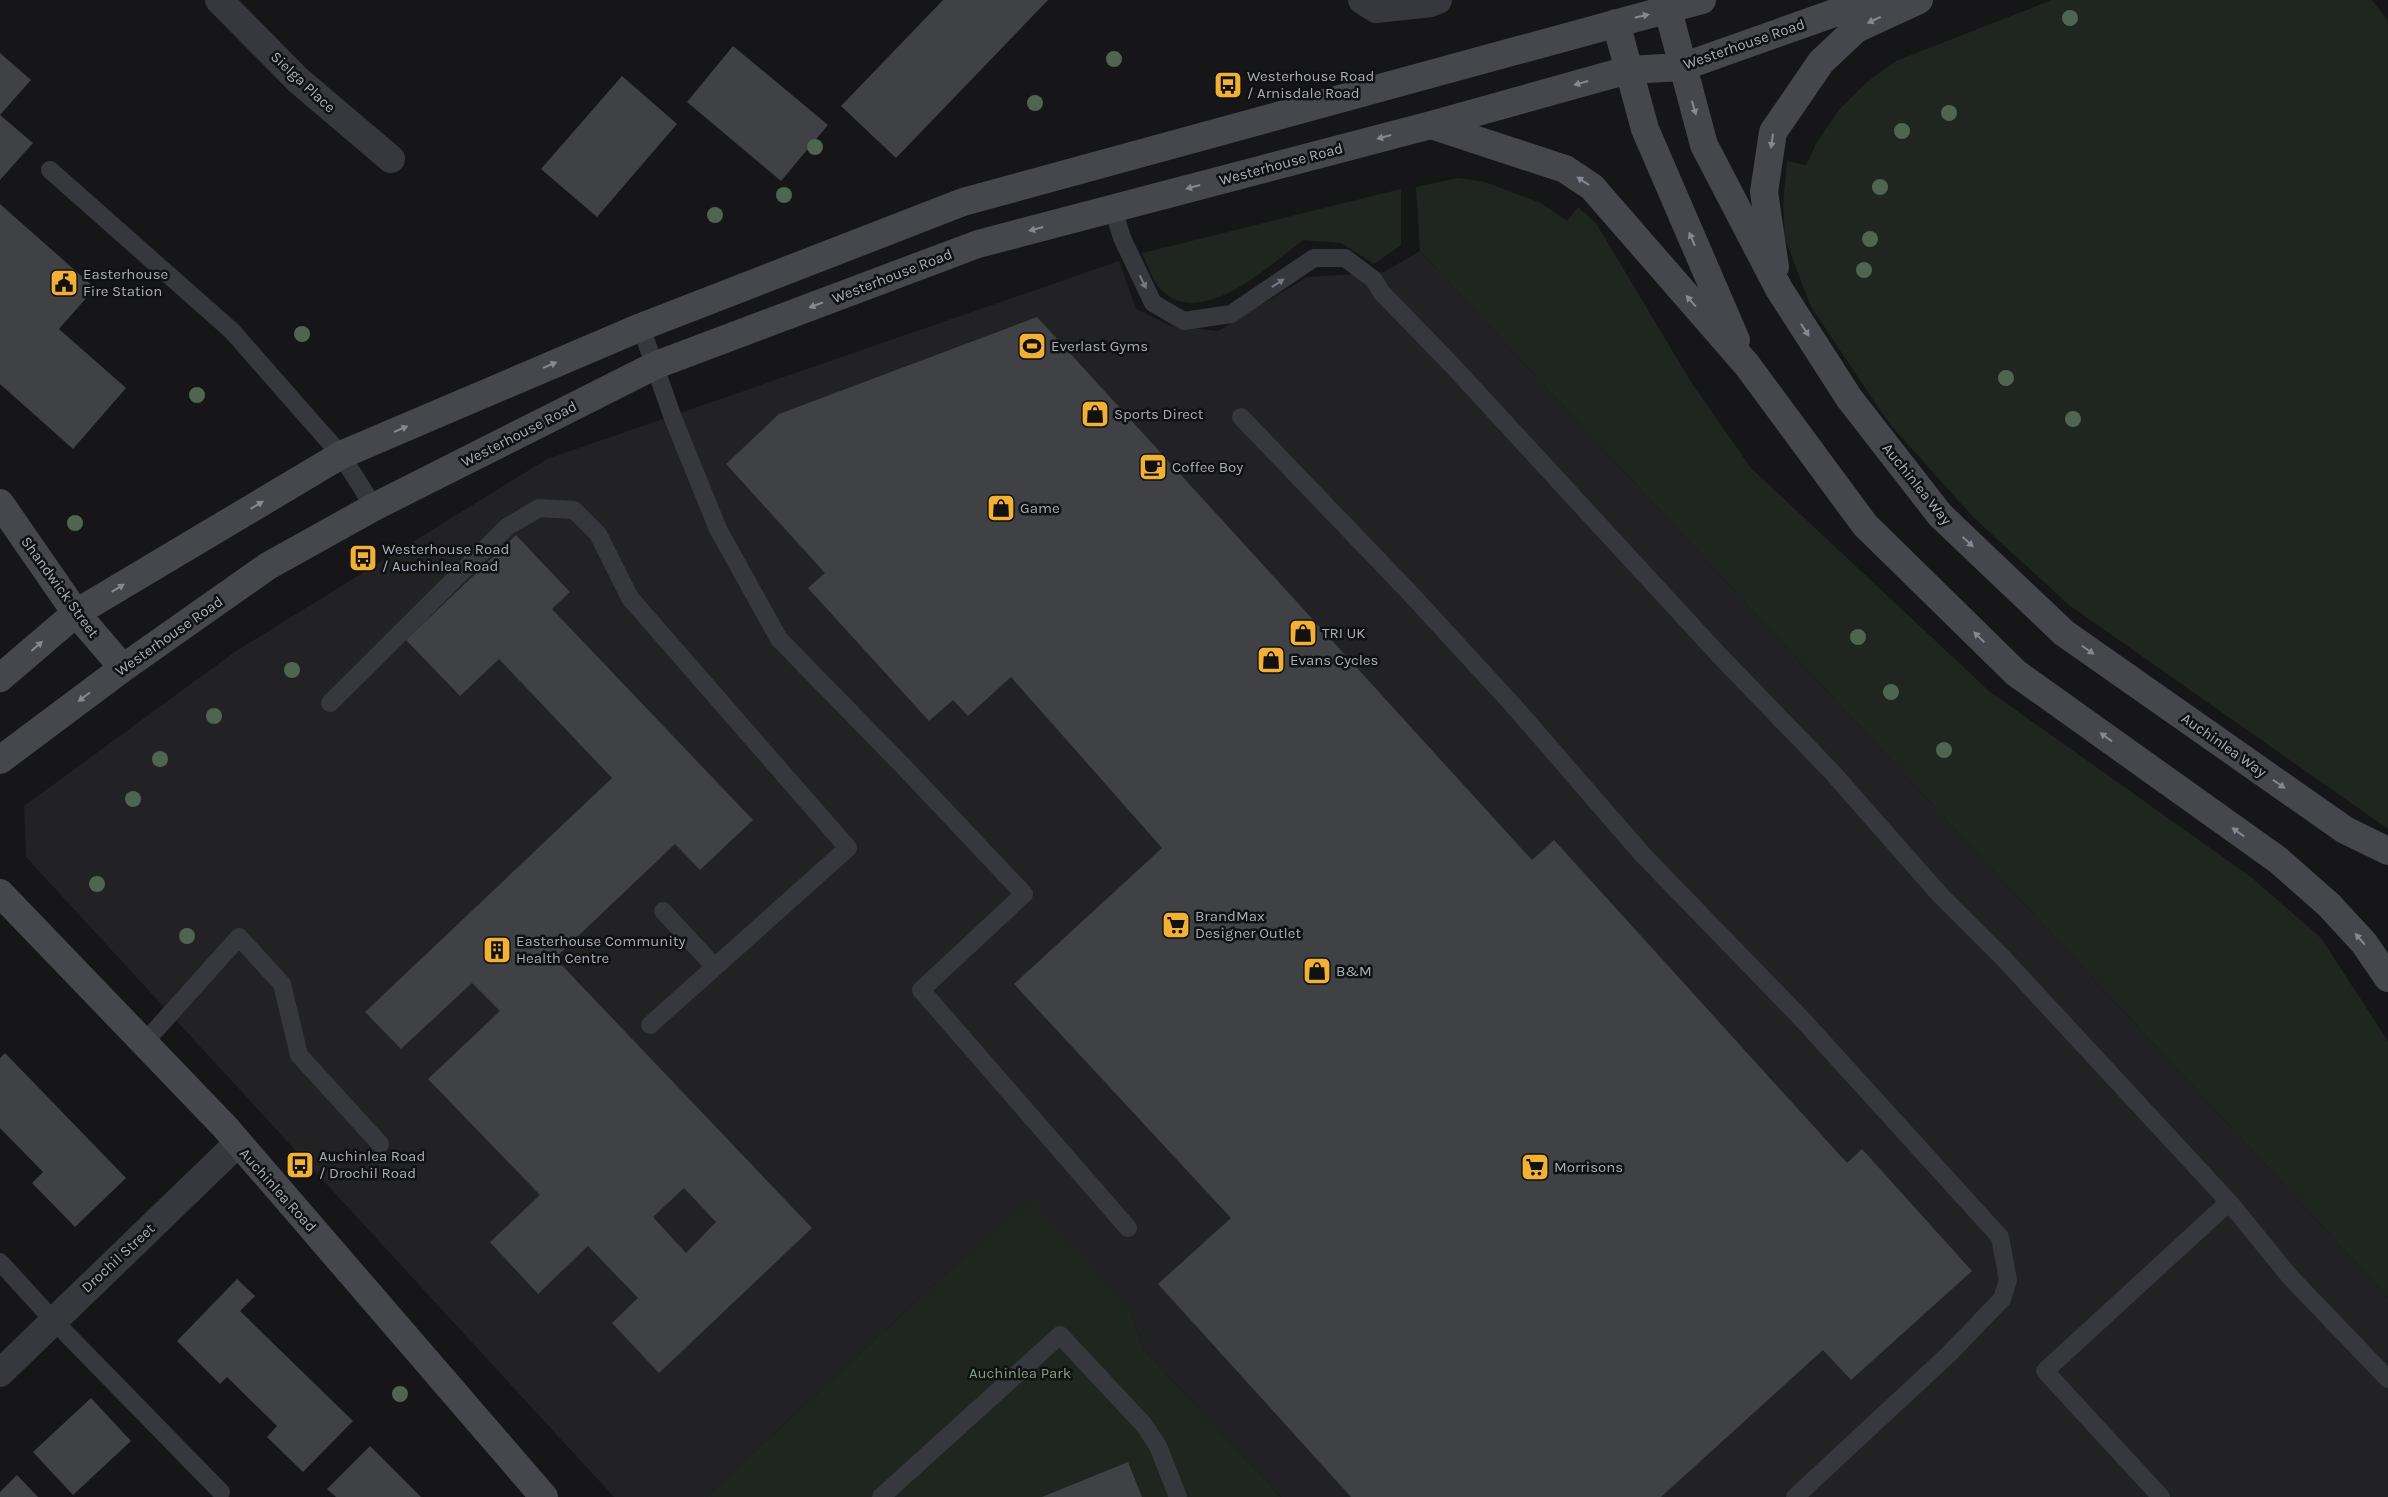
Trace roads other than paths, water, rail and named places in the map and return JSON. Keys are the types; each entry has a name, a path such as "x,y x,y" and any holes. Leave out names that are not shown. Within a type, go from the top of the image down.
{"street":[{"path":"1362,0 1376,9 1431,3 1438,0"},
{"path":"0,678 76,613 341,455 641,326 963,202 1702,0"},
{"name":"Westerhouse Road","path":"0,760 123,668 268,566 374,507 656,365 978,244 1431,125 1628,70 1682,67 1872,0"},
{"path":"1778,289 1764,192 1773,132 1821,62 1856,29 1919,0"},
{"name":"Sielga Place","path":"223,1 298,80 391,159"},
{"name":"Auchinlea Way","path":"1668,10 1704,145 1778,289 1849,398 1940,515 2064,633 2345,830 2388,851"},
{"path":"1616,22 1645,129 1746,364"},
{"path":"1431,125 1565,169 1592,187 1746,364 1864,525 2016,673 2278,860 2329,905 2364,943 2388,978"},
{"name":"Shandwick Street","path":"0,503 76,613 123,668"},
{"name":"Auchinlea Road","path":"0,893 225,1128 544,1497"},
{"name":"Drochil Street","path":"0,1373 237,1144"}],"lane":[{"path":"50,170 232,331 341,455 374,507"},
{"path":"1113,208 1122,238 1153,303 1184,321 1231,314 1314,258 1344,258 1373,278 1382,293 1451,364 1719,655 1831,770 1941,896 2005,960 2229,1202 2292,1278 2388,1380"},
{"path":"641,326 673,418 718,529 779,639 1024,894 921,990 1128,1228"},
{"path":"1241,417 1409,592 1512,704 1643,856 1801,1018 2000,1237 2008,1280 2002,1299 1948,1354 1795,1497"},
{"path":"330,703 506,527 539,508 574,510 598,534 630,598 848,848 650,1026"},
{"path":"662,911 716,967"},
{"path":"143,1044 239,936 282,984 299,1055 380,1144"},
{"path":"2160,1497 2045,1371 2229,1202"},
{"path":"0,1262 53,1320 221,1492"},
{"path":"881,1497 1060,1336 1144,1426 1158,1446 1178,1497"}],"place":[{"name":"Westerhouse Road / Arnisdale Road","path":"1228,85"},
{"name":"Easterhouse Fire Station","path":"64,283"},
{"name":"Everlast Gyms","path":"1032,346"},
{"name":"Sports Direct","path":"1095,414"},
{"name":"Coffee Boy","path":"1153,467"},
{"name":"Game","path":"1001,508"},
{"name":"Westerhouse Road / Auchinlea Road","path":"363,558"},
{"name":"TRI UK","path":"1303,633"},
{"name":"Evans Cycles","path":"1271,660"},
{"name":"BrandMax Designer Outlet","path":"1176,925"},
{"name":"Easterhouse Community Health Centre","path":"497,950"},
{"name":"B&M","path":"1317,971"},
{"name":"Auchinlea Road / Drochil Road","path":"300,1165"},
{"name":"Morrisons","path":"1535,1167"}],"park label":[{"name":"Auchinlea Park","path":"1020,1373"}]}
